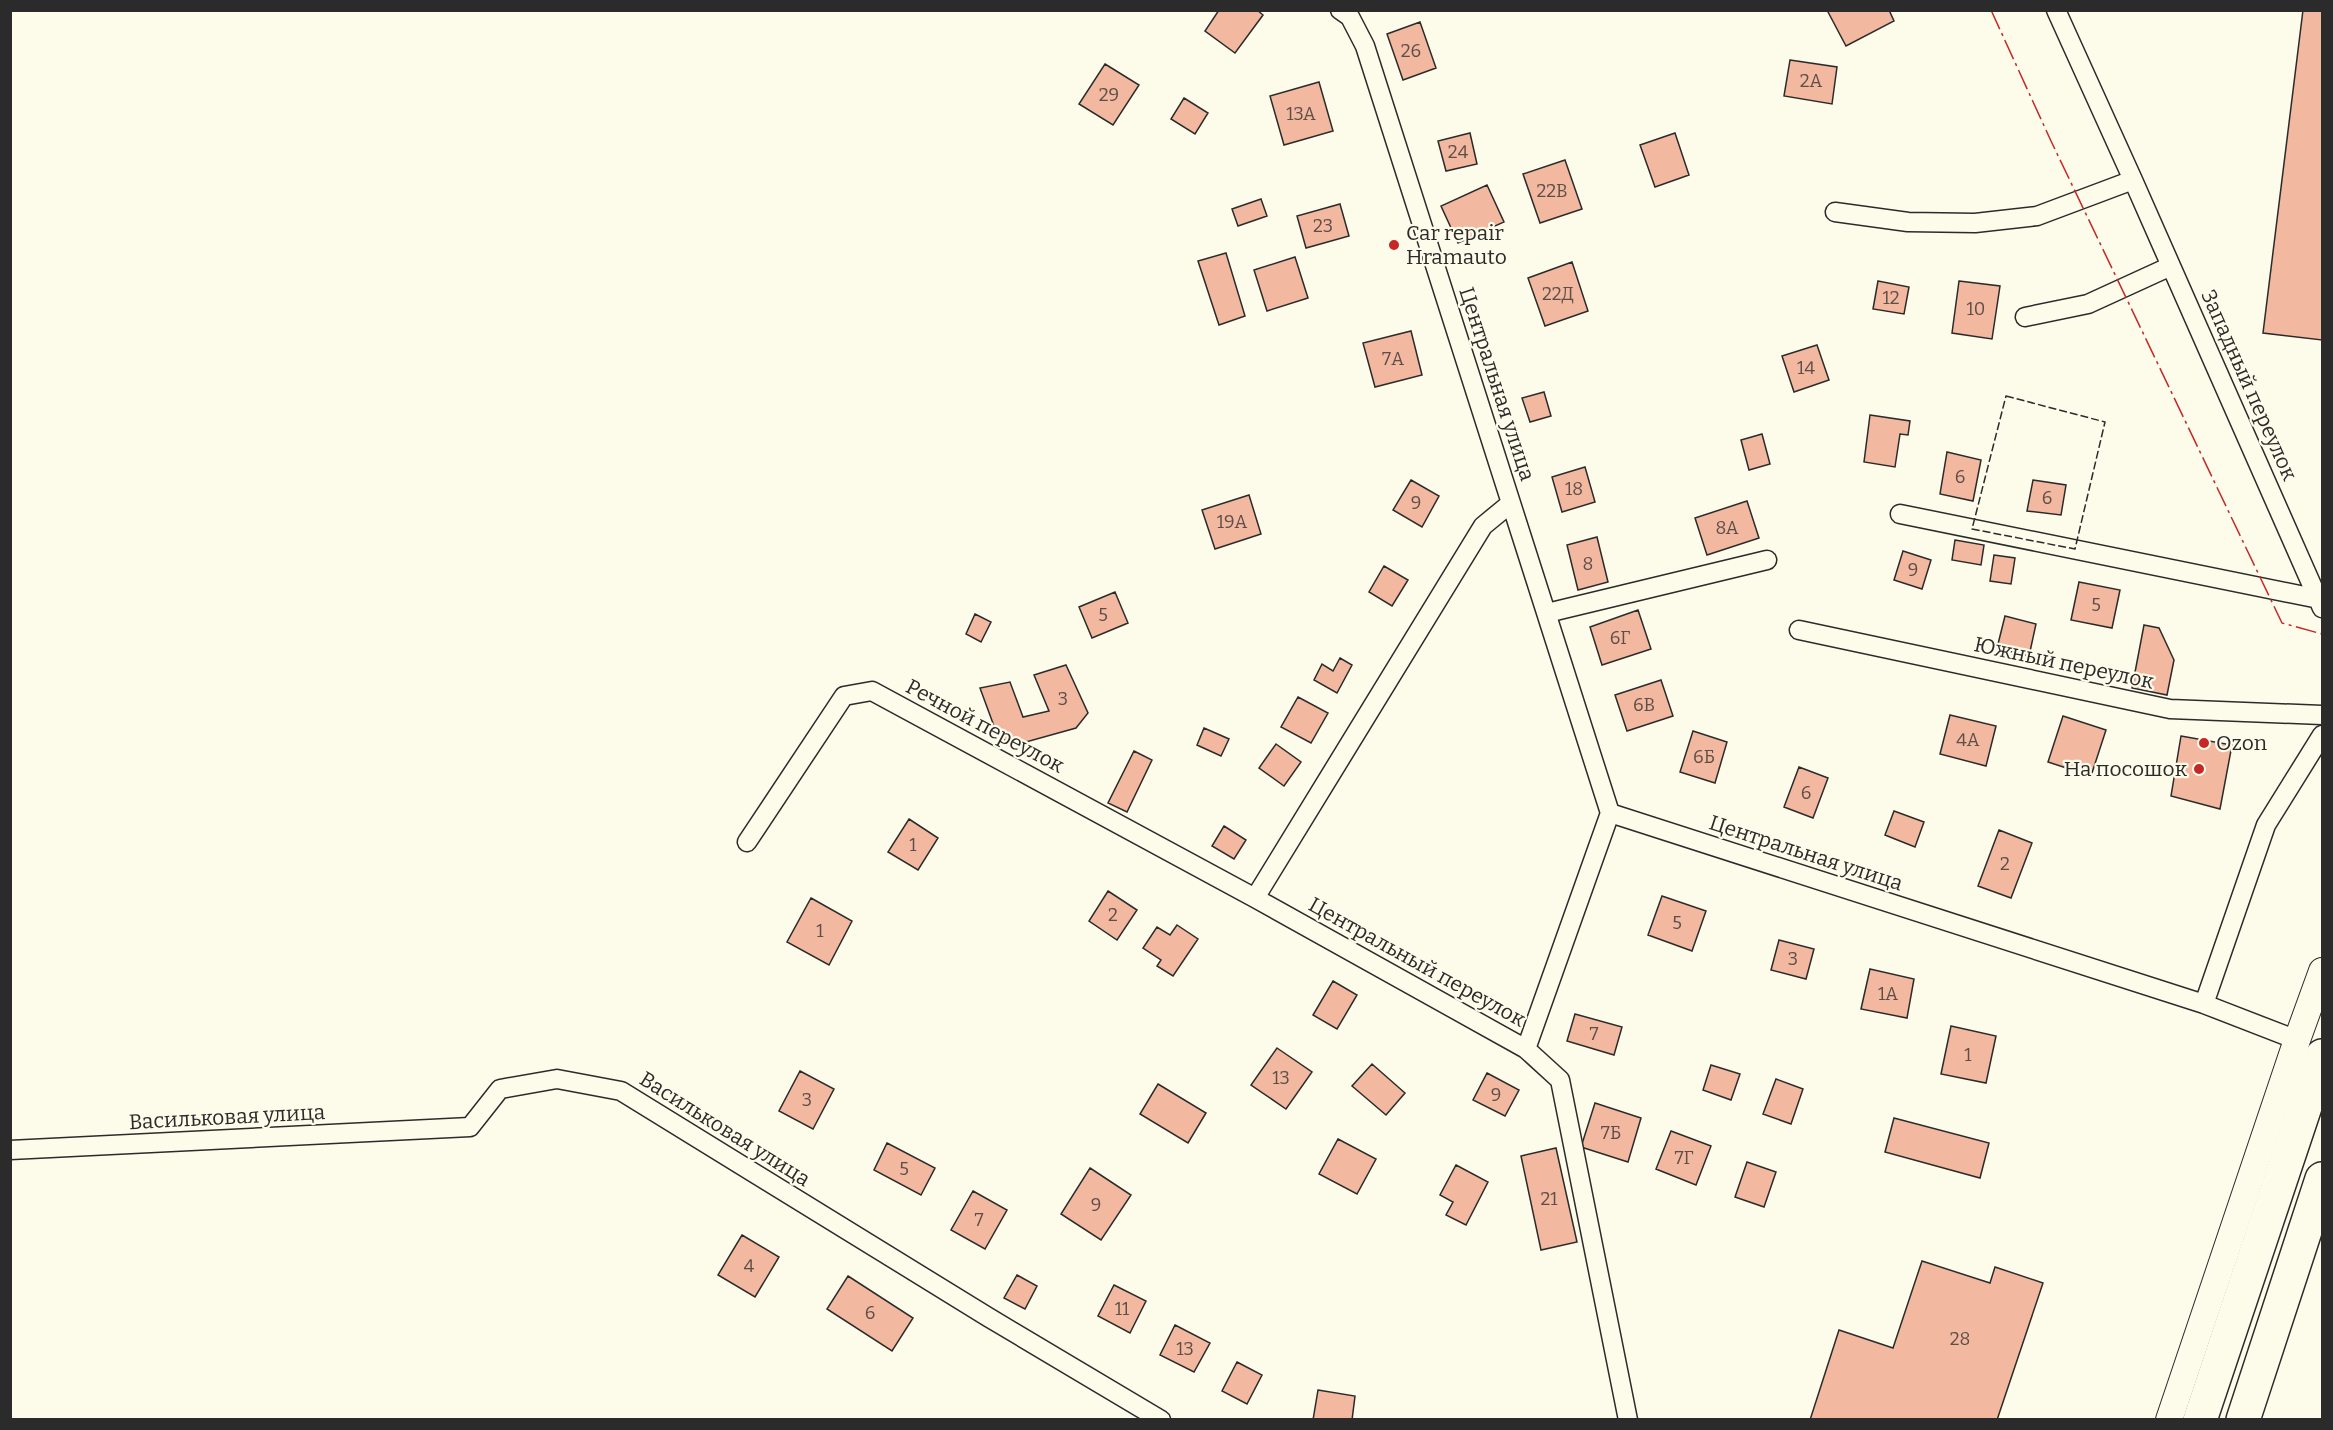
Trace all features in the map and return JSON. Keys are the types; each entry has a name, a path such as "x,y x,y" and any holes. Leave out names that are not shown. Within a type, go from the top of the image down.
{"highway":[{"path":"2200,1419 2310,1048"},
{"path":"2242,1419 2322,1179"}],"street":[{"name":"Центральная улица","path":"1341,10 1350,18 1365,46 1610,813 2204,1004 2310,1048"},
{"name":"Западный переулок","path":"2056,10 2321,604"},
{"path":"1835,212 1908,222 1986,222 2037,216 2133,180"},
{"path":"2025,317 2088,304 2171,266"},
{"name":"Центральная улица","path":"1256,898 1483,526 1511,503"},
{"path":"1900,514 2321,604"},
{"path":"1547,613 1767,560"},
{"name":"Южный переулок","path":"1799,630 2170,709 2322,715"},
{"name":"Речной переулок","path":"747,842 844,696 872,691 1256,898"},
{"path":"2204,1004 2265,825 2322,735"},
{"name":"Центральный переулок","path":"1256,898 1526,1049 1610,813"},
{"path":"2169,1419 2310,1048 2322,971"},
{"path":"1526,1049 1560,1080 1628,1419"},
{"name":"Васильковая улица","path":"10,1150 470,1127 500,1089 557,1079 621,1091 988,1317 1161,1419"}],"building":[{"path":"1219,10 1257,10 1263,15 1235,53 1205,31"},
{"path":"1827,10 1889,10 1894,21 1846,46"},
{"path":"2303,10 2322,10 2322,340 2263,333"},
{"path":"1420,22 1436,68 1403,80 1387,34"},
{"path":"1790,60 1837,67 1832,104 1784,96"},
{"path":"1105,64 1139,85 1113,125 1079,104"},
{"path":"1319,82 1333,131 1284,145 1270,96"},
{"path":"1184,98 1208,113 1195,134 1171,119"},
{"path":"1470,133 1477,164 1446,171 1438,141"},
{"path":"1675,133 1689,175 1655,187 1640,145"},
{"path":"1565,160 1582,209 1540,223 1523,174"},
{"path":"1487,185 1504,222 1458,243 1441,206"},
{"path":"1261,199 1267,216 1238,226 1232,209"},
{"path":"1340,204 1349,236 1306,248 1297,216"},
{"path":"1226,253 1245,316 1219,325 1198,261"},
{"path":"1295,257 1308,298 1267,311 1254,270"},
{"path":"1572,262 1588,311 1545,326 1528,278"},
{"path":"1878,281 1909,287 1904,314 1873,309"},
{"path":"1959,281 2000,286 1992,339 1952,333"},
{"path":"1411,331 1422,375 1375,387 1363,343"},
{"path":"1817,345 1829,380 1794,392 1782,356"},
{"path":"1544,392 1551,416 1530,422 1522,398"},
{"path":"1870,415 1910,421 1908,435 1900,434 1895,467 1864,462"},
{"path":"1762,434 1770,464 1749,470 1741,440"},
{"path":"1947,452 1981,460 1973,501 1940,494"},
{"path":"1585,467 1595,502 1562,512 1552,477"},
{"path":"1411,480 1439,496 1422,527 1393,510"},
{"path":"2033,480 2066,485 2061,515 2027,511"},
{"path":"1249,495 1261,534 1215,549 1202,510"},
{"path":"1747,501 1759,538 1707,555 1695,518"},
{"path":"1597,537 1608,582 1578,590 1567,545"},
{"path":"1955,540 1984,545 1981,565 1952,560"},
{"path":"1903,551 1931,560 1922,589 1894,580"},
{"path":"1994,555 2015,558 2011,584 1990,581"},
{"path":"1384,566 1408,580 1392,606 1369,592"},
{"path":"2079,582 2120,590 2112,628 2071,620"},
{"path":"1115,592 1128,623 1092,638 1079,607"},
{"path":"1638,610 1651,649 1602,665 1590,627"},
{"path":"975,614 991,622 981,642 966,634"},
{"path":"2005,616 2036,624 2029,656 1997,648"},
{"path":"2144,625 2159,628 2174,660 2167,695 2132,688"},
{"path":"1340,658 1352,665 1337,693 1314,680 1322,664 1333,671"},
{"path":"1066,665 1088,713 1076,728 1015,745 998,737 980,688 1010,682 1023,717 1049,711 1034,675"},
{"path":"1661,680 1673,716 1627,731 1615,695"},
{"path":"1298,697 1328,713 1311,743 1281,727"},
{"path":"1950,715 1996,726 1986,766 1940,754"},
{"path":"2063,716 2106,730 2091,776 2048,762"},
{"path":"1204,728 1229,739 1221,756 1197,745"},
{"path":"1693,731 1727,742 1715,783 1680,772"},
{"path":"2181,736 2232,745 2220,809 2171,796"},
{"path":"1276,744 1301,762 1284,786 1259,768"},
{"path":"1134,751 1152,760 1127,812 1108,803"},
{"path":"1799,767 1828,778 1813,818 1784,807"},
{"path":"1894,811 1924,822 1915,847 1885,835"},
{"path":"909,819 938,838 918,870 888,852"},
{"path":"1224,826 1246,840 1234,859 1212,846"},
{"path":"1999,830 2032,843 2011,898 1978,886"},
{"path":"1108,891 1137,910 1117,940 1089,921"},
{"path":"1662,896 1706,911 1692,951 1648,935"},
{"path":"811,898 852,921 829,965 787,942"},
{"path":"1177,925 1198,939 1173,976 1157,966 1161,960 1143,948 1157,927 1170,935"},
{"path":"1779,940 1814,949 1806,979 1771,970"},
{"path":"1870,969 1914,979 1907,1018 1861,1009"},
{"path":"1333,981 1357,995 1337,1029 1313,1015"},
{"path":"1575,1014 1622,1027 1614,1055 1567,1041"},
{"path":"1951,1026 1996,1036 1986,1083 1941,1074"},
{"path":"1277,1048 1312,1072 1286,1109 1251,1085"},
{"path":"1372,1064 1405,1093 1386,1115 1352,1086"},
{"path":"1711,1065 1740,1074 1731,1100 1703,1090"},
{"path":"800,1071 834,1089 813,1129 779,1111"},
{"path":"1487,1073 1519,1090 1505,1116 1473,1100"},
{"path":"1776,1079 1803,1089 1791,1124 1763,1114"},
{"path":"1158,1084 1206,1113 1188,1143 1140,1114"},
{"path":"1595,1103 1641,1118 1628,1162 1581,1147"},
{"path":"1894,1118 1989,1143 1980,1178 1885,1152"},
{"path":"1671,1131 1711,1146 1696,1185 1656,1169"},
{"path":"1338,1139 1376,1159 1357,1194 1319,1174"},
{"path":"887,1143 935,1168 921,1195 874,1170"},
{"path":"1556,1148 1577,1242 1541,1250 1521,1156"},
{"path":"1747,1162 1776,1172 1764,1207 1735,1197"},
{"path":"1456,1165 1488,1182 1466,1225 1446,1215 1453,1202 1440,1195"},
{"path":"1090,1168 1131,1195 1101,1240 1061,1214"},
{"path":"973,1191 1007,1210 985,1249 951,1230"},
{"path":"742,1235 779,1257 755,1297 718,1275"},
{"path":"1922,1261 1990,1283 1995,1267 2043,1283 1997,1420 1810,1420 1839,1330 1893,1348"},
{"path":"1017,1275 1037,1286 1025,1309 1004,1298"},
{"path":"848,1276 913,1318 892,1351 827,1309"},
{"path":"1114,1285 1146,1301 1130,1333 1098,1316"},
{"path":"1175,1325 1210,1343 1194,1372 1160,1355"},
{"path":"1237,1362 1262,1375 1247,1404 1222,1391"},
{"path":"1318,1390 1355,1396 1352,1420 1313,1420"}],"fence":[{"path":"2006,396 2105,422 2075,549 1972,529 2006,396"}],"power":[{"path":"1991,10 2051,141 2282,623 2322,634"}],"place":[{"name":"Car repair Hramauto","path":"1394,245"},
{"name":"Ozon","path":"2204,743"},
{"name":"На посошок","path":"2199,769"}]}
